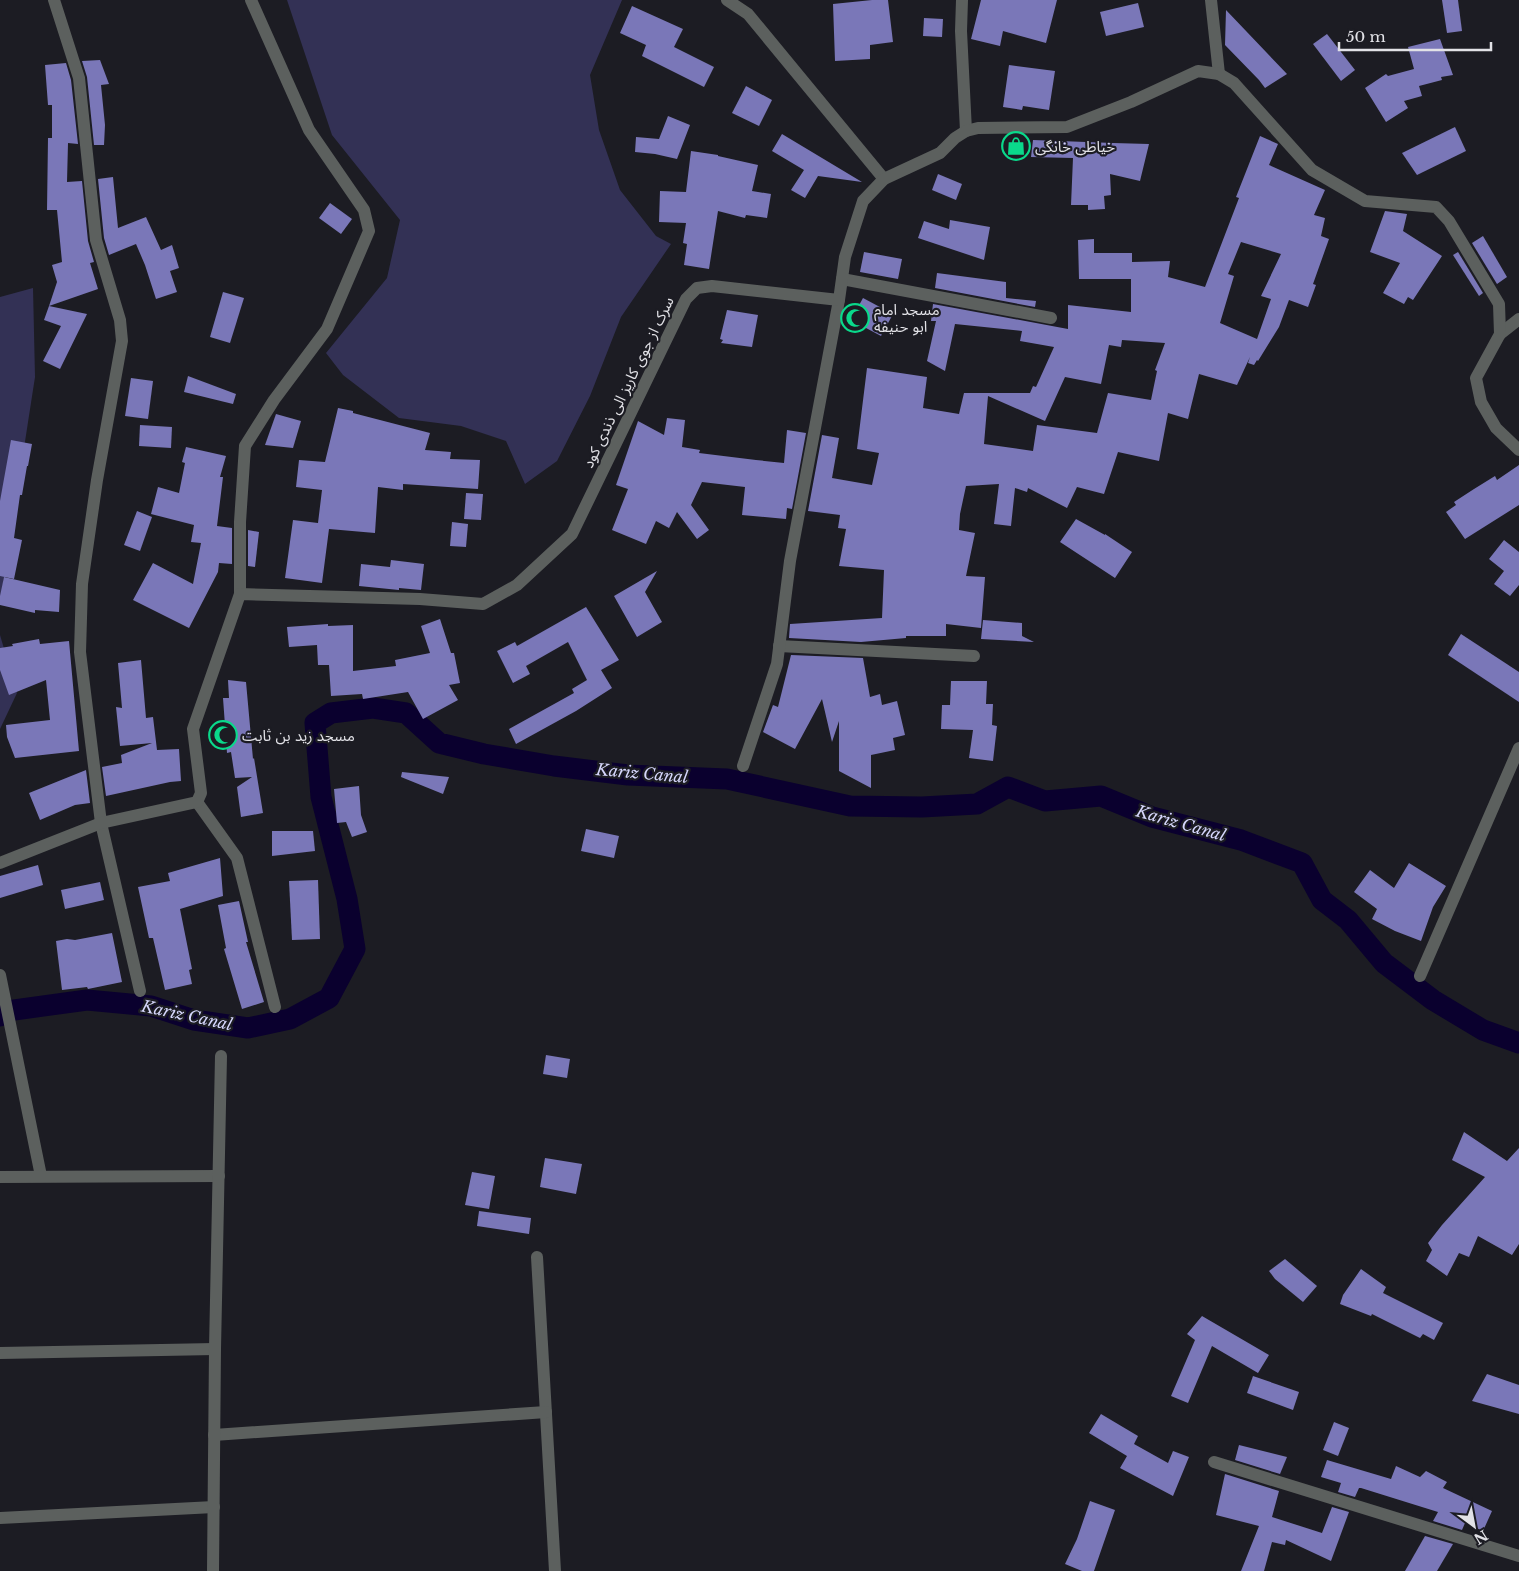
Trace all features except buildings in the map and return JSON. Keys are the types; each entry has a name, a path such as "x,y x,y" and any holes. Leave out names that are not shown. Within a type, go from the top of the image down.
{"street":[{"path":"54,0 79,78 96,240 120,320 122,340 97,480 82,584 80,652 102,823 140,991"},
{"path":"197,802 201,792 192,729 240,594 240,522 244,446 274,400 327,329 369,231 364,210 309,130 251,0"},
{"path":"727,0 748,14 884,179"},
{"path":"748,0 748,14"},
{"path":"962,0 961,32 966,131"},
{"path":"1211,0 1219,74"},
{"path":"743,766 777,664 790,561 839,300 845,257 863,201 884,179 940,153 955,138 966,131 978,128 1067,127 1131,102 1198,71 1219,74 1234,82 1312,170 1365,201 1436,207 1449,221 1499,304 1500,334"},
{"path":"842,278 1051,318"},
{"name":"سرک از جوی کاریز الی ذندی کود","path":"240,594 420,599 483,604 517,585 572,534 686,298 697,288 712,286 839,300"},
{"path":"1519,318 1500,334 1476,378 1482,402 1496,428 1519,450"},
{"path":"780,646 974,656"},
{"path":"1420,976 1519,748"},
{"path":"0,863 102,823 197,802"},
{"path":"197,802 237,858 275,1007"},
{"path":"0,975 41,1176"},
{"path":"213,1571 221,1056"},
{"path":"0,1176 219,1176"},
{"path":"537,1257 555,1571"},
{"path":"0,1353 215,1349"},
{"path":"214,1435 546,1412"},
{"path":"1214,1462 1519,1556"},
{"path":"0,1518 214,1507"}],"shaded area":[{"path":"287,0 622,0 590,75 599,130 620,190 656,236 671,244 621,317 590,396 557,461 525,484 506,441 461,426 399,418 343,375 326,353 387,278 400,220 332,135"},
{"path":"33,288 35,377 0,603 0,297"},
{"path":"0,635 17,693 0,729"}],"waterway":[{"name":"Kariz Canal","path":"0,1016 7,1011 87,1000 151,1006 194,1020 248,1028 290,1019 329,998 355,949 347,899 321,797 315,723 331,713 373,708 406,713 439,743 484,754 554,766 628,775 727,779 850,806 922,807 977,804 1008,787 1045,801 1101,796 1152,817 1241,840 1302,863 1322,900 1348,920 1384,963 1433,1000 1483,1030 1519,1043"}],"place":[{"name":"خیاطی خانگی","path":"1016,146"},
{"name":"مسجد امام ابو حنیفه","path":"855,318"},
{"name":"مسجد زید بن ثابت","path":"223,735"}]}
